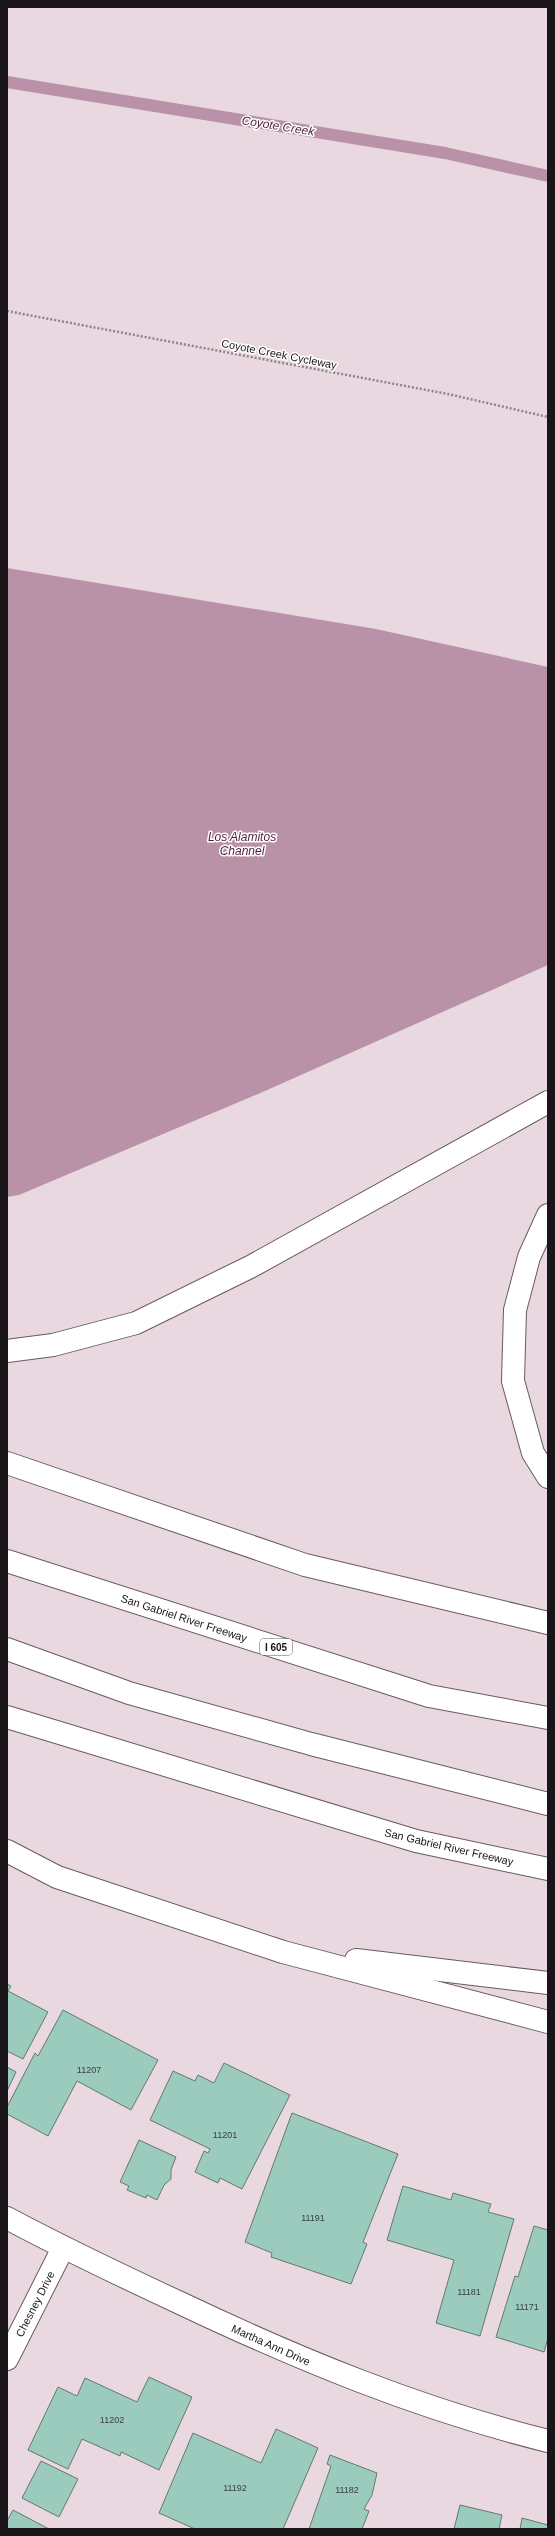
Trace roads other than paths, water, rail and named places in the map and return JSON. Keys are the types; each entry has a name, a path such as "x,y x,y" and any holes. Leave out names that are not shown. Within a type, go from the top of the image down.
{"main road":[{"path":"7,1351 53,1345 136,1323 252,1266 548,1102"},
{"path":"548,1215 529,1257 515,1310 513,1381 533,1452 548,1477"},
{"path":"7,1463 304,1565 548,1623"},
{"name":"San Gabriel River Freeway","path":"7,1561 429,1696 548,1718"},
{"path":"7,1649 136,1695 311,1744 548,1804"},
{"name":"San Gabriel River Freeway","path":"7,1717 416,1841 548,1869"},
{"path":"7,1851 57,1877 283,1952 548,2022"},
{"path":"283,1952 548,1983"},
{"name":"Martha Ann Drive","path":"7,2218 63,2248 278,2349 356,2381 434,2409 548,2441"},
{"name":"Chesney Drive","path":"7,2359 63,2248"}],"waterway":[{"name":"Coyote Creek","path":"7,82 445,153 548,176"}],"water label":[{"name":"Los Alamitos Channel","path":"242,844"}]}
